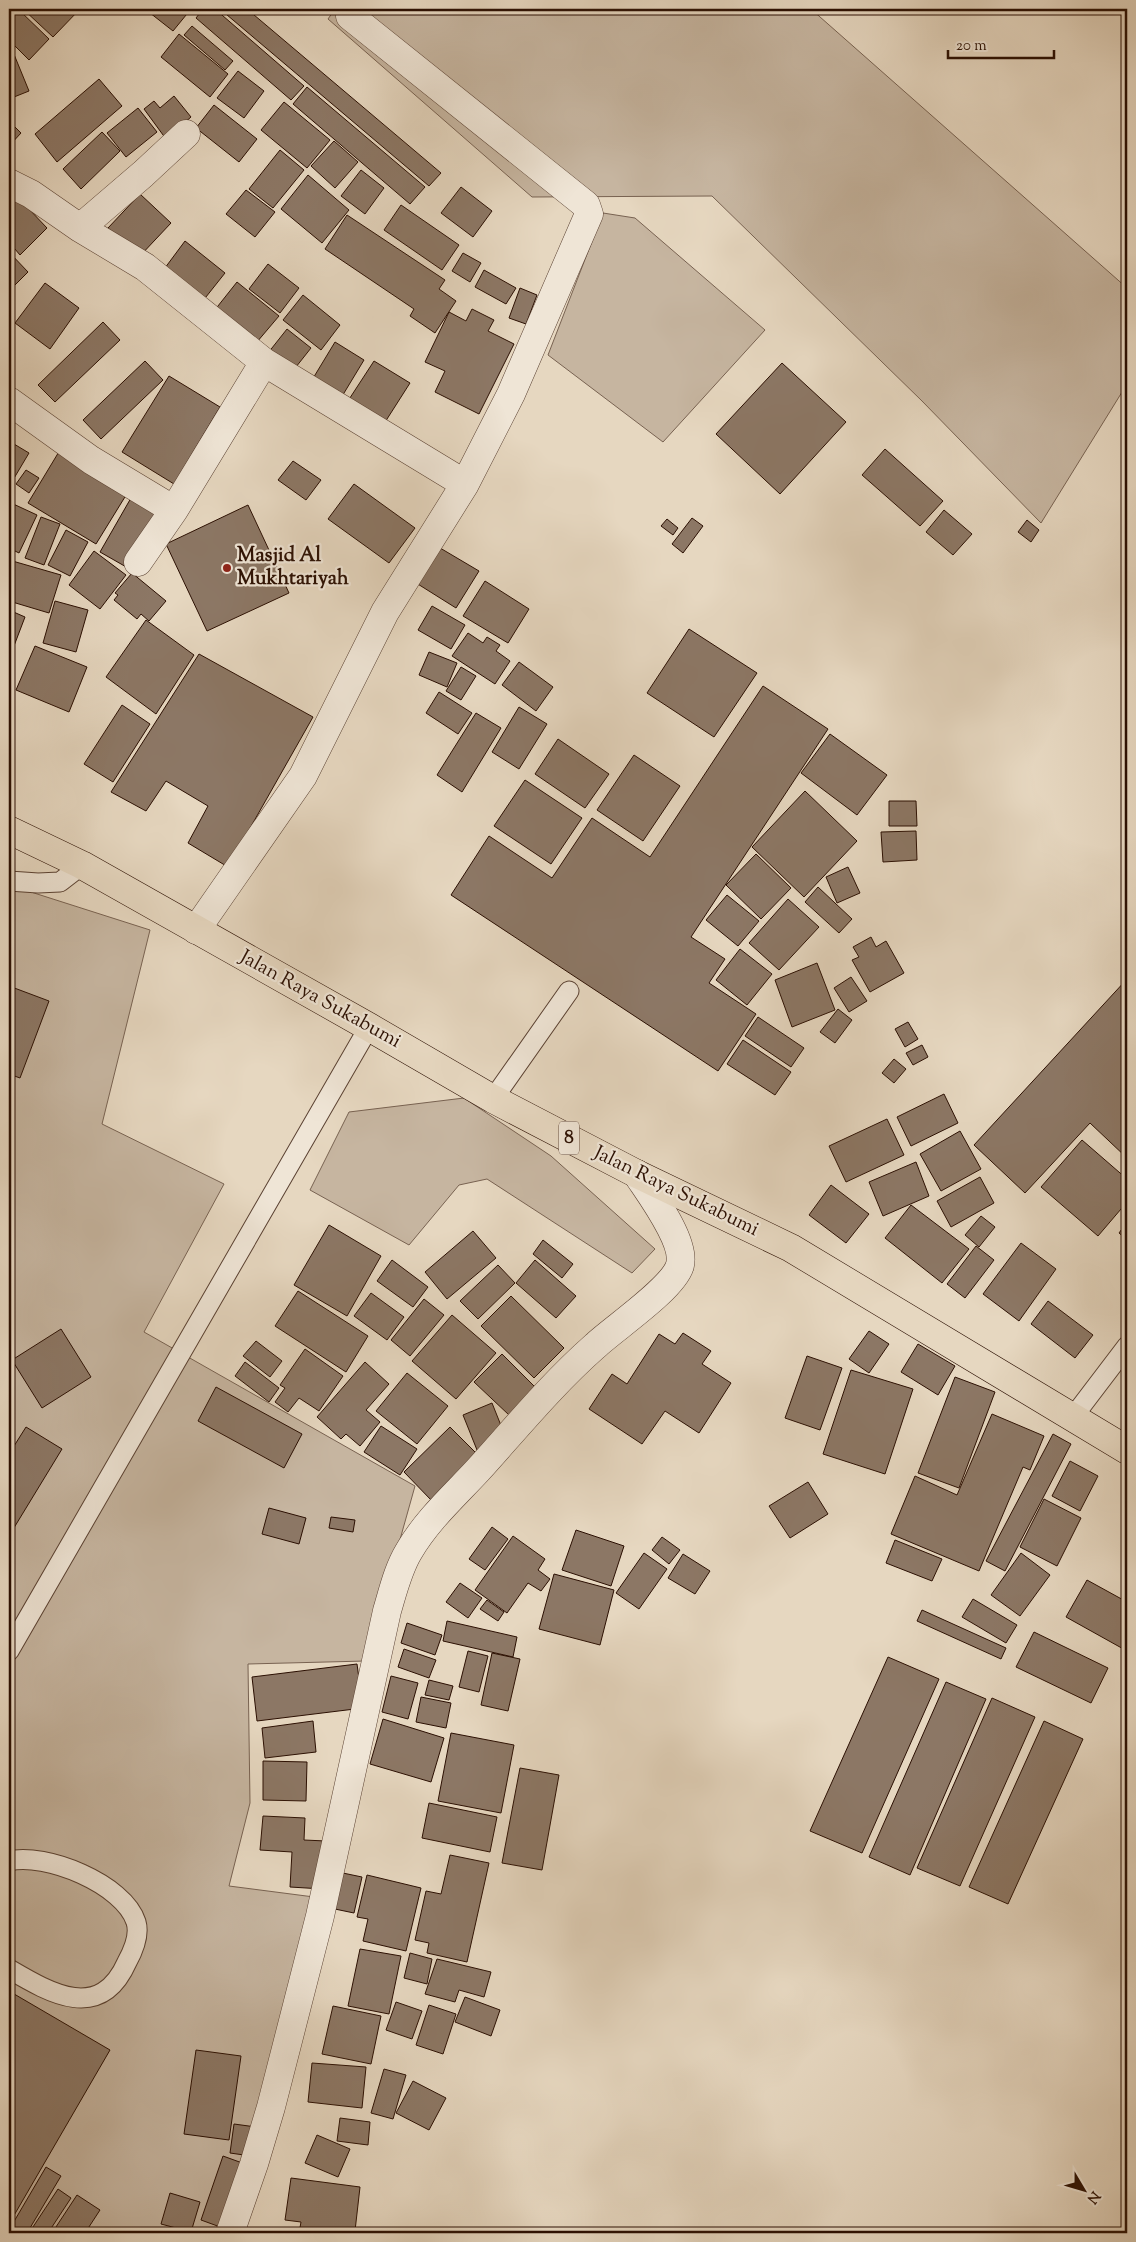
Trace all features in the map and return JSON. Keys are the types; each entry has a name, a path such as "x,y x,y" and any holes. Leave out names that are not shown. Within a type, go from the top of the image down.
{"highway":[{"name":"Jalan Raya Sukabumi","path":"9,830 82,865 370,1027 493,1099 637,1174 791,1248 1127,1450"}],"street":[{"path":"196,930 303,776 385,612 465,484 511,394 589,214 586,205 350,16"},
{"path":"80,228 186,134"},
{"path":"9,183 31,194 80,228 145,267 264,362 465,484"},
{"path":"138,562 174,510 264,362"},
{"path":"9,401 91,460 174,510"},
{"path":"230,2233 254,2164 268,2116 320,1916 387,1611 400,1570 420,1533 501,1444 530,1409 595,1345 667,1286 680,1265 677,1243 666,1219 637,1174"}],"lane":[{"path":"9,881 60,882 82,865"},
{"path":"493,1099 569,991"},
{"path":"9,1651 370,1027"},
{"path":"1073,1417 1127,1346"},
{"path":"9,1861 36,1859 60,1866 91,1879 115,1893 128,1908 136,1923 135,1945 125,1968 104,1993 77,1999 65,1997 9,1968"}],"shaded area":[{"path":"335,9 811,9 1127,288 1127,384 1041,523 922,401 712,196 532,197 328,19"},
{"path":"603,213 635,218 765,330 663,442 548,355"},
{"path":"9,885 150,930 102,1124 224,1184 144,1332 415,1486 366,1661 248,1664 250,1803 229,1886 314,1897 261,2169 219,2220 215,2233 9,2233"},
{"path":"464,1098 551,1156 655,1249 632,1273 487,1179 459,1185 409,1245 310,1190 349,1112"}],"building":[{"path":"9,9 18,9 49,39 29,60 9,40"},
{"path":"23,9 80,9 53,37"},
{"path":"145,9 191,9 173,31"},
{"path":"203,9 215,9 304,86 291,100 196,18"},
{"path":"220,9 247,9 441,173 429,186"},
{"path":"192,26 233,61 225,70 184,35"},
{"path":"179,34 228,74 210,97 161,57"},
{"path":"11,47 29,91 9,99 9,48"},
{"path":"238,71 264,91 244,118 217,98"},
{"path":"99,79 122,106 57,162 35,134"},
{"path":"307,87 425,187 410,204 293,104"},
{"path":"174,96 191,117 166,139 144,109 154,101 160,108"},
{"path":"284,102 330,140 307,168 261,130"},
{"path":"214,105 257,139 239,162 196,128"},
{"path":"138,108 157,132 126,157 107,133"},
{"path":"9,121 21,133 9,146"},
{"path":"102,132 120,151 81,189 63,169"},
{"path":"334,141 358,162 335,188 311,166"},
{"path":"280,150 304,170 273,208 249,189"},
{"path":"361,170 384,188 365,214 341,196"},
{"path":"308,175 349,210 322,243 281,209"},
{"path":"461,187 492,211 473,237 441,213"},
{"path":"9,188 47,228 20,255 9,242"},
{"path":"246,190 275,212 255,237 226,214"},
{"path":"140,194 171,223 139,257 108,228"},
{"path":"401,205 459,245 442,270 384,230"},
{"path":"347,215 445,280 439,289 456,301 435,333 410,316 414,309 325,249"},
{"path":"185,241 225,273 198,307 159,276"},
{"path":"9,252 28,272 9,291"},
{"path":"463,253 481,263 470,282 452,271"},
{"path":"268,264 299,288 280,313 249,289"},
{"path":"484,270 516,288 506,304 475,287"},
{"path":"237,282 279,316 251,349 210,316"},
{"path":"45,283 79,308 50,349 15,323"},
{"path":"520,288 537,295 526,324 509,318"},
{"path":"303,295 340,325 321,350 283,320"},
{"path":"472,309 494,320 488,331 514,344 479,414 435,392 445,371 425,362 449,312 466,321"},
{"path":"103,322 120,340 55,402 38,385"},
{"path":"287,329 311,348 292,372 268,353"},
{"path":"335,342 364,360 341,398 312,380"},
{"path":"145,361 163,380 101,439 83,420"},
{"path":"374,361 410,383 380,430 344,407"},
{"path":"782,363 846,422 780,494 716,434"},
{"path":"169,376 220,407 174,484 122,452"},
{"path":"9,441 29,453 10,485 9,484"},
{"path":"885,449 943,501 920,526 862,475"},
{"path":"60,450 128,492 96,544 28,503"},
{"path":"293,461 321,480 306,500 278,480"},
{"path":"26,470 39,478 29,493 16,484"},
{"path":"354,484 415,528 389,563 328,519"},
{"path":"135,491 163,508 128,568 100,552"},
{"path":"9,502 37,515 19,553 9,548"},
{"name":"Masjid Al Mukhtariyah","path":"248,505 289,593 207,631 166,544"},
{"path":"944,510 972,534 953,555 926,532"},
{"path":"41,517 60,524 44,565 25,558"},
{"path":"692,518 703,526 683,553 672,544"},
{"path":"667,519 678,528 673,535 661,526"},
{"path":"1027,520 1039,530 1031,542 1018,532"},
{"path":"66,530 88,542 70,576 48,565"},
{"path":"435,545 479,571 456,608 413,581"},
{"path":"94,551 126,575 100,609 69,585"},
{"path":"9,560 61,575 49,613 9,601"},
{"path":"132,573 166,601 149,621 141,614 137,619 114,600 118,595 115,593"},
{"path":"485,581 529,609 508,643 463,616"},
{"path":"55,601 88,610 76,652 43,643"},
{"path":"432,606 465,625 451,649 418,630"},
{"path":"9,610 25,617 9,659"},
{"path":"146,620 194,655 156,714 106,677"},
{"path":"689,629 757,673 714,737 647,693"},
{"path":"468,633 483,643 487,637 500,645 496,651 510,661 495,684 452,656"},
{"path":"35,646 87,667 69,712 16,690"},
{"path":"429,652 457,663 447,687 419,675"},
{"path":"199,654 313,717 228,867 188,843 208,806 166,781 146,811 111,792"},
{"path":"519,662 553,687 536,711 502,685"},
{"path":"461,667 476,676 461,700 446,691"},
{"path":"763,686 828,729 691,937 725,959 709,983 756,1014 718,1071 451,895 489,836 552,878 592,818 650,857"},
{"path":"439,692 472,713 458,734 426,713"},
{"path":"122,705 150,724 113,782 84,764"},
{"path":"519,707 547,724 519,769 492,752"},
{"path":"476,713 501,728 462,792 437,775"},
{"path":"830,734 887,775 857,815 801,773"},
{"path":"558,739 609,774 585,808 535,774"},
{"path":"634,755 680,786 643,841 597,810"},
{"path":"525,780 582,818 551,864 494,826"},
{"path":"805,791 857,841 804,897 752,847"},
{"path":"889,801 916,801 917,826 889,826"},
{"path":"916,831 917,860 883,862 881,832"},
{"path":"756,854 791,888 761,919 726,885"},
{"path":"848,867 860,893 837,903 826,877"},
{"path":"818,887 852,919 839,933 805,902"},
{"path":"727,895 759,921 738,946 706,920"},
{"path":"788,899 819,927 779,970 749,943"},
{"path":"871,937 876,947 886,941 904,973 870,992 852,960 859,957 853,947"},
{"path":"740,949 772,974 747,1005 716,980"},
{"path":"817,963 835,1010 792,1027 775,980"},
{"path":"851,977 867,1001 849,1012 834,988"},
{"path":"1127,979 1127,1158 1090,1123 1025,1193 974,1145"},
{"path":"9,986 49,1001 20,1078 9,1074"},
{"path":"838,1009 852,1020 835,1043 820,1032"},
{"path":"758,1017 804,1048 791,1067 745,1036"},
{"path":"908,1022 918,1039 905,1047 895,1029"},
{"path":"743,1040 791,1072 775,1095 727,1064"},
{"path":"922,1045 928,1057 913,1065 906,1053"},
{"path":"894,1059 906,1069 894,1083 882,1073"},
{"path":"944,1094 958,1123 911,1146 897,1117"},
{"path":"887,1119 904,1155 846,1182 829,1146"},
{"path":"960,1131 981,1169 941,1191 920,1154"},
{"path":"1082,1140 1127,1179 1127,1202 1098,1236 1041,1187"},
{"path":"916,1162 929,1196 883,1216 869,1182"},
{"path":"980,1177 994,1203 951,1227 937,1201"},
{"path":"831,1185 869,1214 846,1243 809,1215"},
{"path":"911,1205 969,1249 942,1283 885,1238"},
{"path":"981,1216 995,1227 979,1247 965,1235"},
{"path":"1127,1222 1127,1240 1119,1233"},
{"path":"329,1225 381,1256 347,1316 294,1285"},
{"path":"473,1231 496,1258 447,1299 425,1272"},
{"path":"543,1240 573,1264 562,1278 533,1254"},
{"path":"1021,1243 1056,1269 1019,1321 983,1294"},
{"path":"976,1246 994,1260 965,1298 947,1284"},
{"path":"392,1260 428,1287 413,1307 377,1281"},
{"path":"535,1260 576,1296 556,1318 516,1283"},
{"path":"498,1265 515,1283 478,1319 460,1301"},
{"path":"298,1291 368,1336 346,1372 275,1326"},
{"path":"371,1293 404,1317 387,1340 354,1316"},
{"path":"511,1296 564,1348 534,1378 481,1326"},
{"path":"424,1299 444,1315 410,1356 391,1340"},
{"path":"1048,1301 1093,1335 1075,1358 1031,1324"},
{"path":"452,1315 496,1353 456,1399 412,1361"},
{"path":"61,1329 91,1377 42,1408 12,1360"},
{"path":"869,1331 889,1344 869,1373 849,1359"},
{"path":"683,1333 711,1351 702,1364 731,1383 699,1433 665,1411 642,1444 589,1409 612,1374 627,1384 659,1334 675,1344"},
{"path":"256,1341 282,1361 270,1377 243,1356"},
{"path":"918,1344 955,1366 938,1395 901,1372"},
{"path":"305,1349 343,1376 319,1411 299,1398 288,1412 275,1402 285,1388 280,1385"},
{"path":"502,1354 535,1387 509,1415 474,1382"},
{"path":"807,1356 842,1368 820,1430 785,1418"},
{"path":"245,1362 279,1388 269,1402 235,1376"},
{"path":"365,1362 389,1384 366,1410 380,1422 360,1446 346,1434 341,1439 317,1417"},
{"path":"851,1370 913,1389 885,1474 823,1454"},
{"path":"407,1373 448,1406 417,1444 376,1411"},
{"path":"955,1377 995,1392 959,1488 918,1473"},
{"path":"216,1387 302,1434 284,1468 198,1421"},
{"path":"492,1403 506,1438 477,1450 463,1415"},
{"path":"992,1414 1044,1436 1030,1470 1023,1467 979,1571 891,1534 915,1476 957,1495"},
{"path":"381,1426 417,1449 400,1475 364,1452"},
{"path":"26,1427 62,1449 9,1536 9,1454"},
{"path":"450,1427 479,1456 432,1501 404,1472"},
{"path":"1053,1434 1071,1444 1005,1571 986,1561"},
{"path":"1070,1461 1098,1476 1080,1511 1052,1496"},
{"path":"808,1482 828,1514 790,1538 769,1506"},
{"path":"1044,1499 1081,1518 1057,1566 1020,1547"},
{"path":"269,1508 306,1518 299,1544 262,1534"},
{"path":"331,1517 355,1520 353,1532 329,1528"},
{"path":"492,1527 508,1539 485,1570 469,1559"},
{"path":"576,1530 624,1546 611,1586 562,1570"},
{"path":"513,1536 545,1559 538,1570 550,1579 541,1591 528,1583 507,1613 475,1590"},
{"path":"662,1537 680,1550 669,1564 652,1550"},
{"path":"895,1540 942,1559 932,1581 886,1563"},
{"path":"644,1553 667,1569 639,1609 616,1593"},
{"path":"1021,1553 1050,1575 1020,1616 991,1595"},
{"path":"683,1554 710,1571 695,1594 668,1578"},
{"path":"554,1574 614,1590 600,1645 539,1629"},
{"path":"1087,1580 1127,1602 1127,1651 1066,1617"},
{"path":"460,1583 482,1598 468,1618 446,1602"},
{"path":"973,1599 1017,1625 1006,1643 962,1617"},
{"path":"487,1600 504,1612 498,1621 480,1609"},
{"path":"922,1610 1006,1648 1001,1659 917,1621"},
{"path":"447,1621 517,1637 513,1657 443,1641"},
{"path":"407,1623 442,1635 435,1655 401,1643"},
{"path":"1034,1632 1108,1668 1091,1703 1016,1667"},
{"path":"404,1649 436,1660 429,1678 398,1667"},
{"path":"468,1651 488,1656 479,1692 459,1687"},
{"path":"492,1653 520,1659 508,1711 481,1705"},
{"path":"888,1657 939,1679 862,1853 810,1831"},
{"path":"357,1664 363,1708 257,1721 252,1677"},
{"path":"391,1676 418,1683 408,1719 382,1712"},
{"path":"429,1680 453,1686 449,1700 425,1695"},
{"path":"946,1682 986,1699 910,1875 869,1857"},
{"path":"421,1697 451,1703 446,1728 416,1722"},
{"path":"992,1698 1035,1717 960,1886 917,1868"},
{"path":"383,1719 444,1738 431,1782 370,1764"},
{"path":"313,1721 316,1752 265,1758 262,1728"},
{"path":"1044,1721 1083,1739 1008,1904 969,1887"},
{"path":"451,1733 514,1745 501,1813 438,1801"},
{"path":"263,1761 307,1762 306,1801 263,1800"},
{"path":"520,1768 559,1775 542,1870 502,1863"},
{"path":"429,1803 497,1817 490,1852 422,1838"},
{"path":"263,1816 305,1818 304,1840 326,1841 323,1889 290,1887 292,1852 260,1850"},
{"path":"450,1855 489,1863 467,1962 427,1953 429,1943 415,1940 426,1891 441,1894"},
{"path":"338,1872 362,1877 354,1913 330,1908"},
{"path":"367,1875 421,1888 406,1951 363,1941 368,1919 357,1917"},
{"path":"360,1949 401,1956 389,2014 348,2006"},
{"path":"410,1953 432,1959 427,1984 404,1978"},
{"path":"437,1959 491,1972 484,1997 459,1990 455,2002 425,1994"},
{"path":"9,1991 110,2050 9,2224"},
{"path":"465,1997 500,2010 491,2036 455,2022"},
{"path":"396,2002 422,2011 412,2039 386,2030"},
{"path":"429,2005 456,2014 443,2054 416,2045"},
{"path":"333,2006 381,2016 371,2064 322,2054"},
{"path":"196,2050 241,2056 229,2140 184,2134"},
{"path":"312,2063 366,2067 362,2108 308,2102"},
{"path":"384,2069 406,2075 393,2119 371,2113"},
{"path":"413,2081 446,2098 429,2130 396,2113"},
{"path":"340,2118 370,2122 368,2145 337,2141"},
{"path":"234,2124 256,2127 251,2156 230,2153"},
{"path":"317,2135 350,2149 338,2177 305,2163"},
{"path":"223,2156 245,2164 223,2228 201,2220"},
{"path":"46,2167 61,2176 27,2233 9,2233 9,2230"},
{"path":"291,2178 360,2187 355,2231 352,2230 352,2233 299,2233 301,2222 285,2220"},
{"path":"58,2189 71,2198 48,2233 29,2233"},
{"path":"170,2193 200,2202 191,2232 161,2224"},
{"path":"77,2195 100,2210 85,2233 52,2233"}],"place":[{"name":"Masjid Al Mukhtariyah","path":"227,568"}]}
